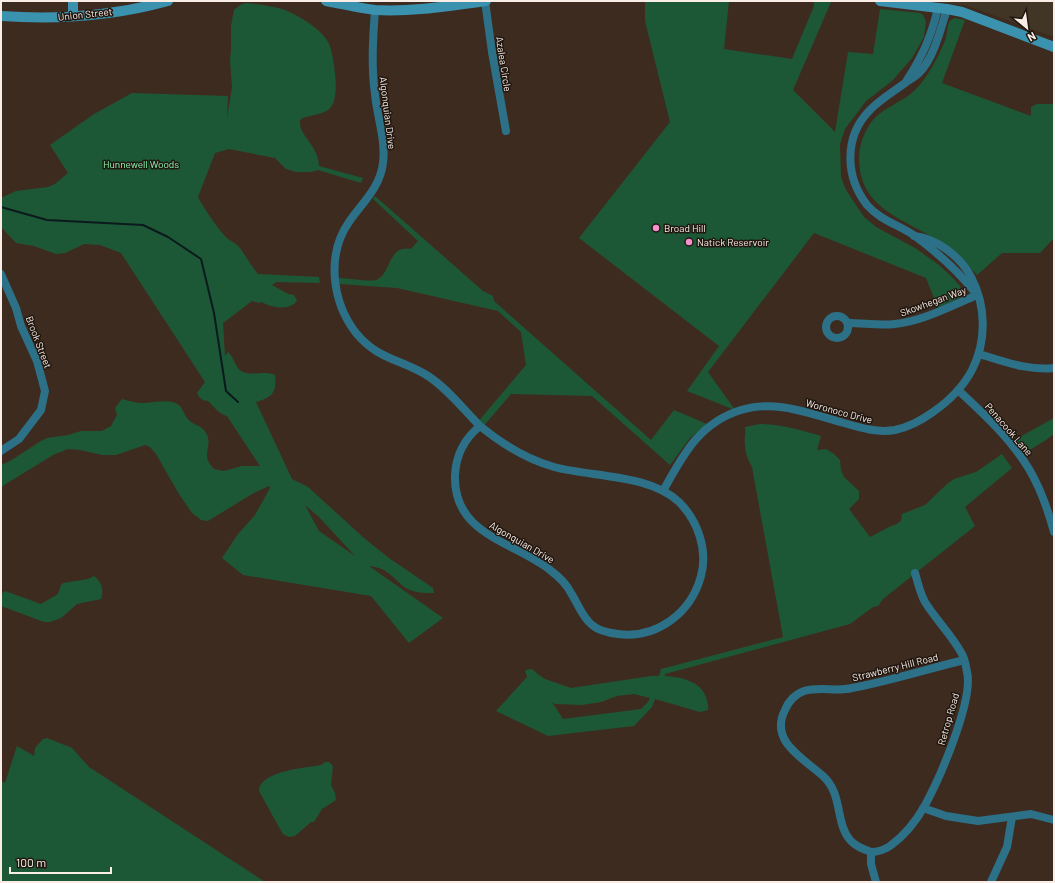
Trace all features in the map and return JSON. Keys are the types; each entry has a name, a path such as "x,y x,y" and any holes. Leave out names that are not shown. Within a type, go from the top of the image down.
{"street":[{"path":"73,1 73,16"},
{"name":"Union Street","path":"1,16 45,18 73,16 123,10 168,1"},
{"path":"326,1 375,10 419,10 485,1"},
{"name":"Azalea Circle","path":"485,1 492,52 506,131"},
{"path":"880,1 942,8 962,12 1054,47"},
{"name":"Woronoco Drive","path":"663,491 684,454 695,440 718,421 742,410 760,406 778,406 867,429 894,430 912,425 924,418 943,404 958,390 968,376 978,354 983,324 981,308 977,295 952,265 914,236 883,219 868,206 854,182 850,164 852,143 859,124 869,110 904,83 925,49 942,8"},
{"name":"Algonquian Drive","path":"375,10 373,81 383,147 383,162 380,176 374,190 348,224 340,239 334,274 338,297 343,311 352,326 368,345 383,356 418,371 434,380 450,394 480,426 512,450 546,464 565,469 638,482 663,491 675,498 685,508 698,530 703,556 702,572 696,589 687,605 681,612 659,628 632,635 613,634 596,629 586,620 570,591 560,578 533,558 485,533 473,522 462,508 458,498 456,485 456,464 465,442 480,426"},
{"name":"Brook Street","path":"1,274 16,308 21,326 37,361 45,391 41,410 19,439 1,451"},
{"name":"Skowhegan Way","path":"848,323 880,325 904,323 926,316 977,295"},
{"path":"978,354 1027,367 1054,368"},
{"name":"Penacook Lane","path":"958,390 992,422 1023,460 1039,488 1054,532"},
{"name":"Retrop Road","path":"870,852 879,852 890,846 905,832 923,808 941,772 963,712 968,674 963,655 925,601 914,573"},
{"name":"Strawberry Hill Road","path":"870,852 851,841 846,834 836,796 825,778 794,752 787,744 780,728 783,712 794,697 804,692 818,688 850,689 964,660"},
{"path":"923,808 946,816 978,821 1031,814 1054,820"},
{"path":"991,882 1007,847 1012,817"},
{"path":"870,852 871,864 876,882"}],"shaded area":[{"path":"929,1 1054,1 1054,37 968,6"}],"green space":[{"path":"645,1 729,1 724,49 792,59 814,6 814,1 831,2 793,90 835,132 848,52 873,54 880,9 920,13 923,15 926,21 924,37 912,58 892,81 866,101 845,129 840,144 841,177 846,190 864,217 876,227 915,248 939,265 960,286 962,293 959,298 938,308 926,278 814,233 708,372 735,410 687,391 719,346 579,238 670,122 645,21"},
{"name":"Hunnewell Woods","path":"246,3 255,4 288,11 317,29 327,40 333,56 336,86 333,103 328,110 300,120 301,129 315,151 319,166 363,178 361,183 318,170 311,172 296,172 286,169 275,158 229,149 215,153 198,197 221,231 228,239 240,248 258,274 319,277 320,283 276,282 272,285 288,294 294,295 297,301 290,306 280,308 262,302 259,303 252,301 223,323 225,356 228,352 240,371 275,375 275,386 270,396 256,402 292,479 308,487 364,538 389,558 433,588 434,593 410,590 385,571 369,566 443,618 409,643 371,596 243,575 222,558 238,534 255,515 270,488 269,486 252,494 208,521 201,520 192,513 179,494 156,454 150,447 145,445 116,455 102,455 68,449 53,455 1,487 1,465 47,438 68,435 81,431 102,431 111,426 117,415 115,408 122,399 140,403 161,401 171,402 179,405 189,420 202,428 206,433 209,443 207,455 210,464 214,469 224,471 242,466 260,466 227,416 219,412 208,401 203,400 197,393 205,382 121,253 100,245 84,244 65,253 56,254 34,246 16,243 1,227 1,198 16,191 48,187 55,184 68,173 50,145 94,114 132,93 228,96 227,118 232,87 230,60 231,26 234,10 240,5","holes":["305,505 319,517 355,556 319,531"]},
{"path":"955,18 965,20 942,83 1031,116 1031,107 1037,104 1054,104 1054,238 1040,253 1002,253 977,275 959,257 943,245 898,218 875,201 867,190 861,176 859,159 863,139 870,124 877,115 905,98 920,85 933,66 946,38 949,23"},
{"path":"375,196 483,291 493,296 494,301 651,440 674,410 707,424 690,438 670,465 592,396 511,394 481,429 476,424 526,365 521,332 498,311 397,288 339,284 338,278 369,281 376,280 385,272 394,255 398,251 403,249 411,249 418,241 373,199"},
{"path":"1054,418 1054,434 1025,453 1014,440"},
{"path":"760,424 775,425 821,436 817,450 826,449 834,454 840,460 841,470 844,477 859,491 859,499 849,509 870,537 901,521 902,514 925,505 954,479 976,472 1002,454 1012,468 965,507 975,526 883,599 878,606 873,607 850,624 665,674 665,676 677,677 689,681 699,687 706,697 708,710 700,712 655,699 652,707 634,726 548,736 496,711 527,677 525,670 532,669 545,679 571,688 659,676 661,669 783,637 752,467 746,450 745,427","holes":["634,694 650,698 641,709 563,719 552,702 555,704 582,705 601,702 617,696"]},
{"path":"94,576 102,586 101,599 77,604 61,618 50,622 44,622 1,606 1,594 5,591 41,604 58,594 63,583 88,579"},
{"path":"47,738 72,748 89,767 265,882 1,882 1,781 5,783 17,746 34,756 35,748 43,739"},
{"path":"325,762 329,762 333,766 331,785 335,793 336,800 322,809 314,822 311,822 295,836 289,837 283,834 259,791 261,784 266,779 274,775 294,769 321,765"}],"waterway":[{"path":"1,207 47,220 143,225 168,237 201,259 214,313 226,391 238,402"}],"place":[{"name":"Broad Hill","path":"656,228"},
{"name":"Natick Reservoir","path":"689,242"}]}
